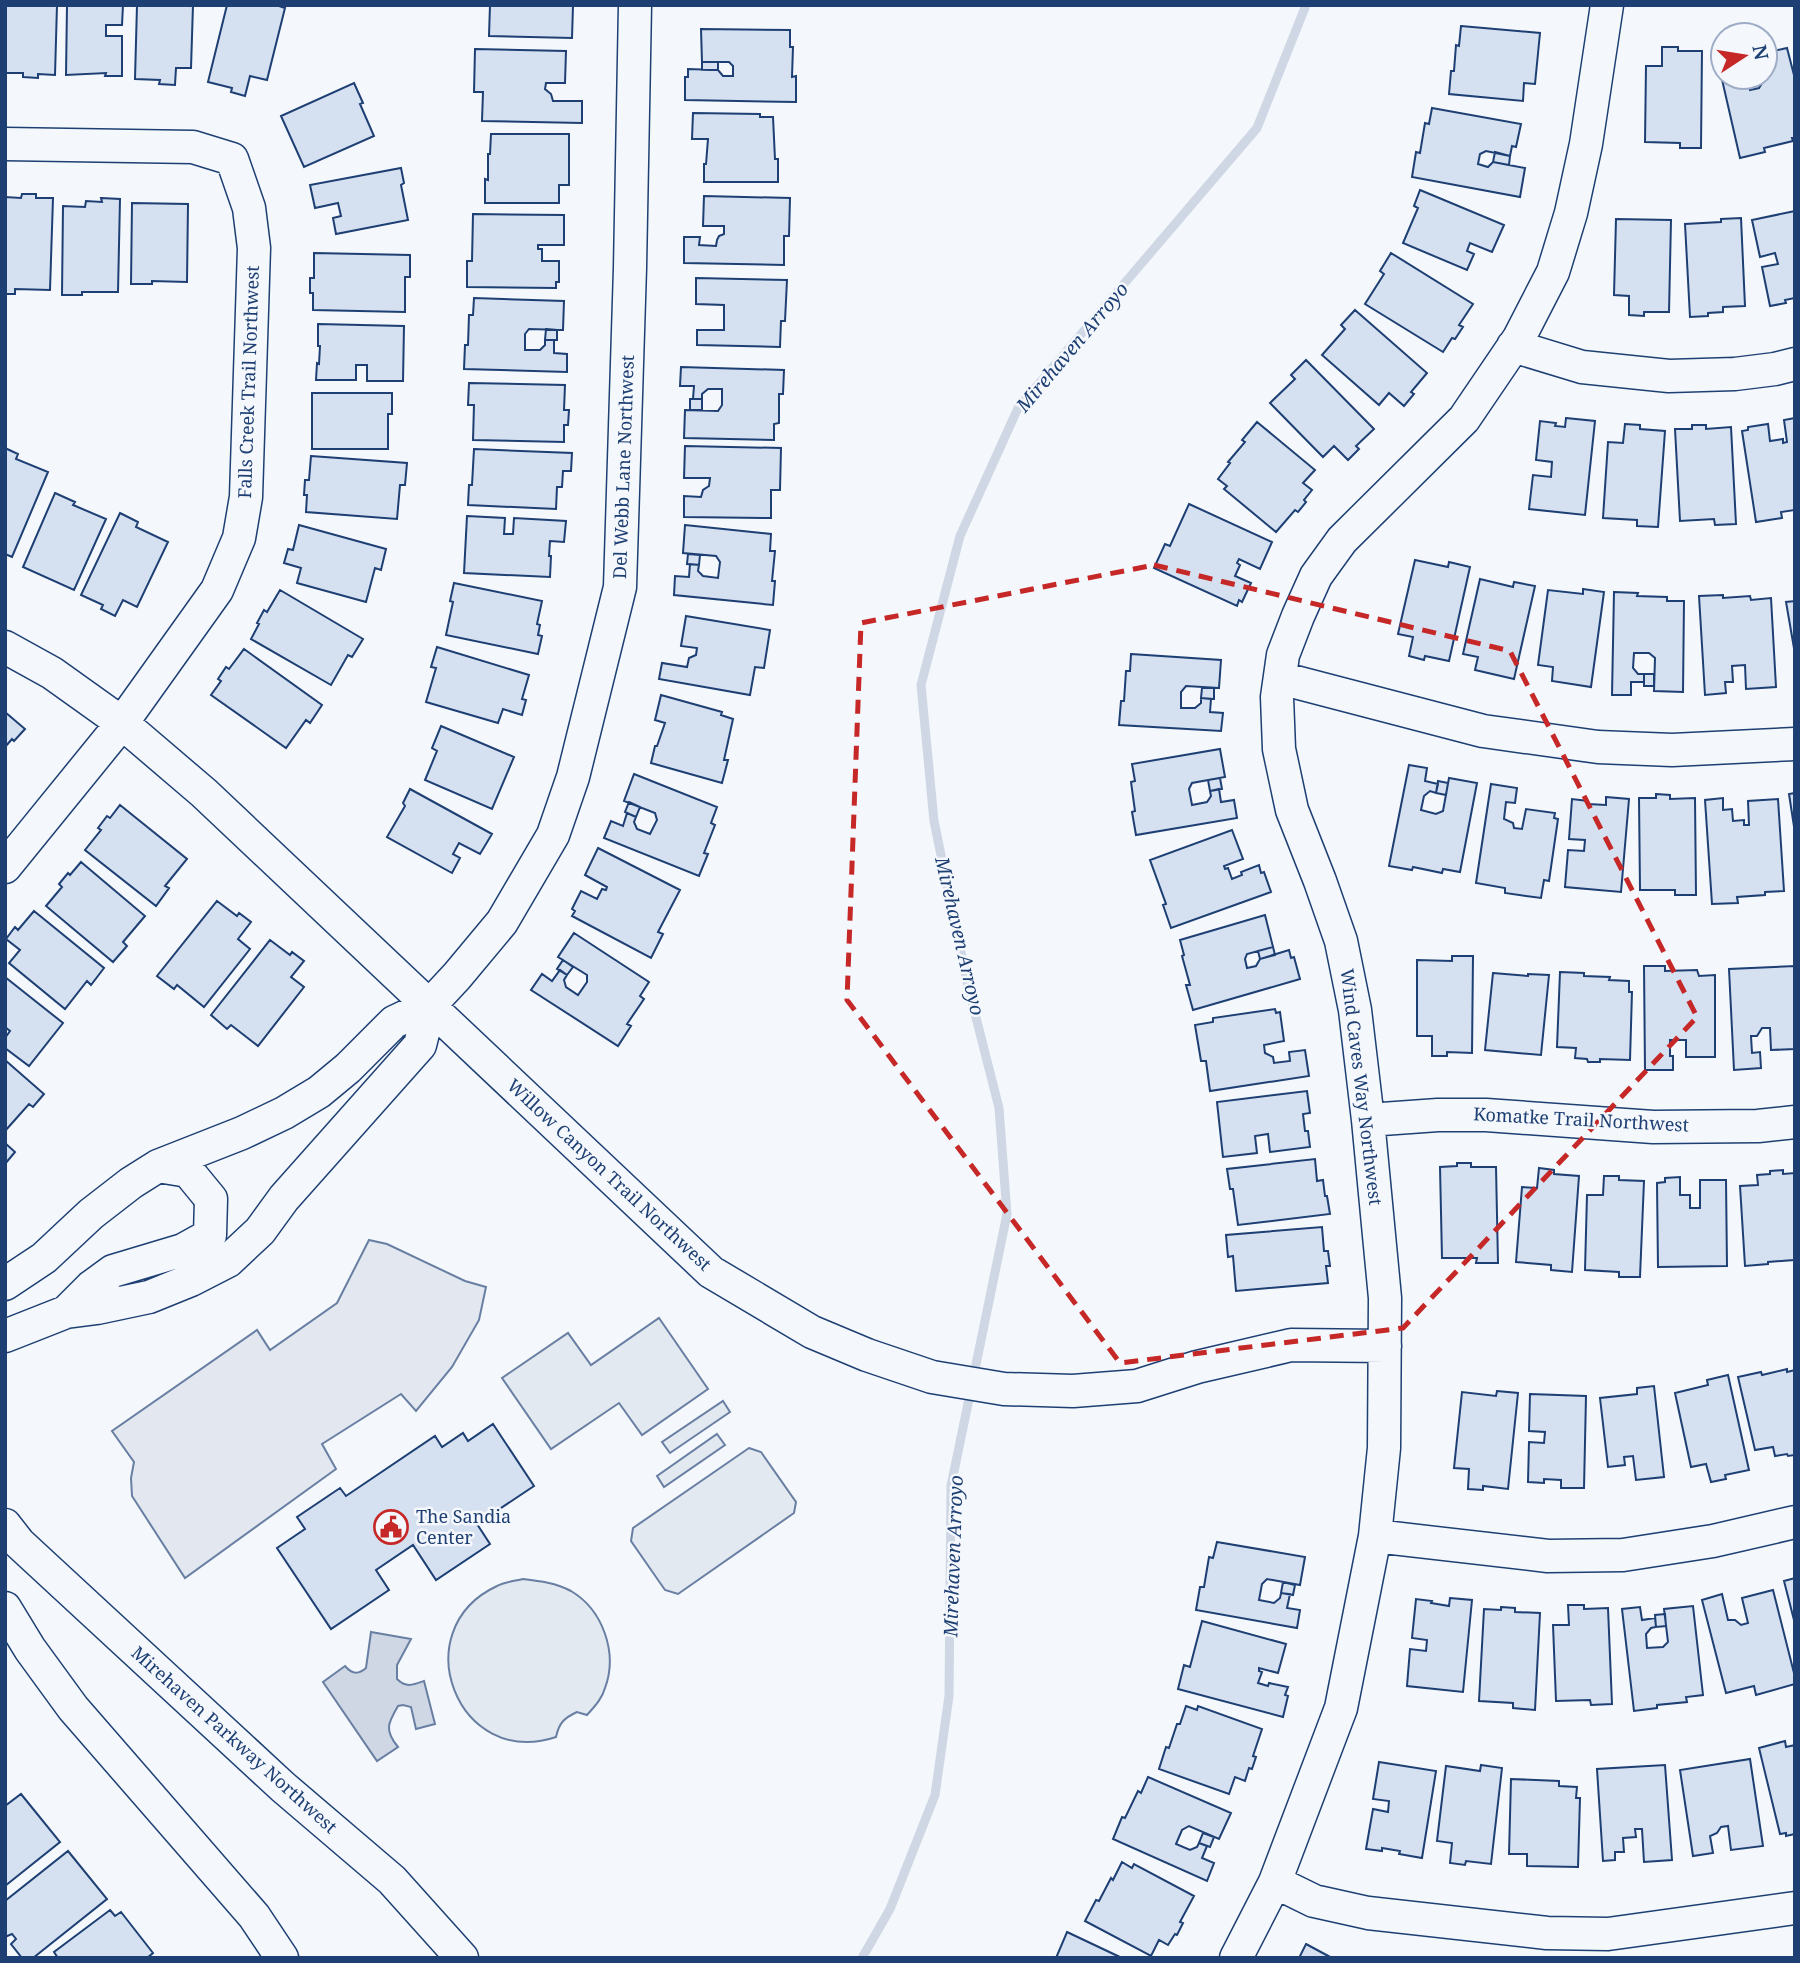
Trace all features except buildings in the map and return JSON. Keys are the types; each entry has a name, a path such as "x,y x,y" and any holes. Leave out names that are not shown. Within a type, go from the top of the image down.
{"street":[{"name":"Del Webb Lane Northwest","path":"5,1284 44,1258 91,1214 158,1166 242,1133 296,1106 319,1092 348,1068 394,1022 430,1004 502,922 553,835 573,777 620,587 635,5"},
{"name":"Wind Caves Way Northwest","path":"1236,1958 1275,1882 1341,1708 1375,1536 1384,1448 1385,1298 1355,1010 1341,941 1292,810 1279,749 1277,697 1283,655 1316,576 1342,541 1465,419 1513,346 1553,272 1571,213 1586,144 1607,5"},
{"name":"Falls Creek Trail Northwest","path":"5,144 193,147 232,159 249,208 254,248 246,497 239,538 218,590 121,723 5,867"},
{"path":"1513,346 1582,367 1669,376 1735,374 1795,364"},
{"name":"Willow Canyon Trail Northwest","path":"5,647 52,673 121,723 204,793 711,1272 812,1332 867,1355 932,1377 1004,1389 1073,1391 1137,1386 1197,1367 1291,1345 1385,1346"},
{"path":"1280,677 1483,731 1598,747 1672,750 1795,744"},
{"name":"Del Webb Lane Northwest","path":"5,1336 66,1312 149,1297 228,1261 260,1231 284,1198 419,1045 430,1004"},
{"name":"Komatke Trail Northwest","path":"1368,1120 1486,1115 1653,1126 1795,1122"},
{"path":"158,1166 188,1171 211,1199 210,1236"},
{"name":"Del Webb Lane Northwest","path":"66,1312 91,1287 113,1271 183,1250 284,1198"},
{"path":"1375,1536 1548,1556 1623,1555 1713,1541 1795,1522"},
{"name":"Mirehaven Parkway Northwest","path":"5,1525 19,1543 245,1752 392,1880 462,1958"},
{"path":"5,1608 30,1649 74,1708 254,1916 282,1958"},
{"path":"1275,1882 1314,1901 1368,1913 1547,1933 1609,1946 1795,1908"}],"highlighted area":[{"path":"1154,565 1510,651 1697,1017 1403,1328 1120,1363 847,1000 861,623"}],"shaded area":[{"path":"369,1240 387,1244 465,1281 486,1287 479,1320 452,1367 416,1411 401,1394 322,1444 336,1469 185,1578 132,1496 134,1462 112,1431 257,1330 270,1350 337,1303"},
{"path":"659,1318 708,1389 642,1435 619,1403 551,1449 502,1378 568,1333 591,1365"},
{"path":"723,1401 730,1412 670,1453 662,1442"},
{"path":"717,1434 725,1445 664,1487 657,1476"},
{"path":"749,1448 761,1452 796,1502 794,1513 678,1594 665,1590 631,1541 633,1528"},
{"path":"523,1579 560,1586 582,1599 592,1609 605,1634 610,1661 604,1692 587,1715 577,1712 569,1716 556,1737 521,1742 492,1734 469,1715 454,1690 449,1662 453,1633 469,1606 497,1586"},
{"path":"371,1632 411,1639 397,1665 397,1679 407,1685 424,1681 435,1724 416,1729 411,1707 398,1706 389,1731 398,1747 377,1761 323,1682 345,1666 355,1673 366,1668"}],"waterway":[{"name":"Mirehaven Arroyo","path":"862,1958 890,1909 935,1795 949,1696 951,1486 1007,1214 999,1108 967,982 934,821 921,685 960,536 1018,408 1257,128 1306,5"}],"place":[{"name":"The Sandia Center","path":"391,1527"}]}
